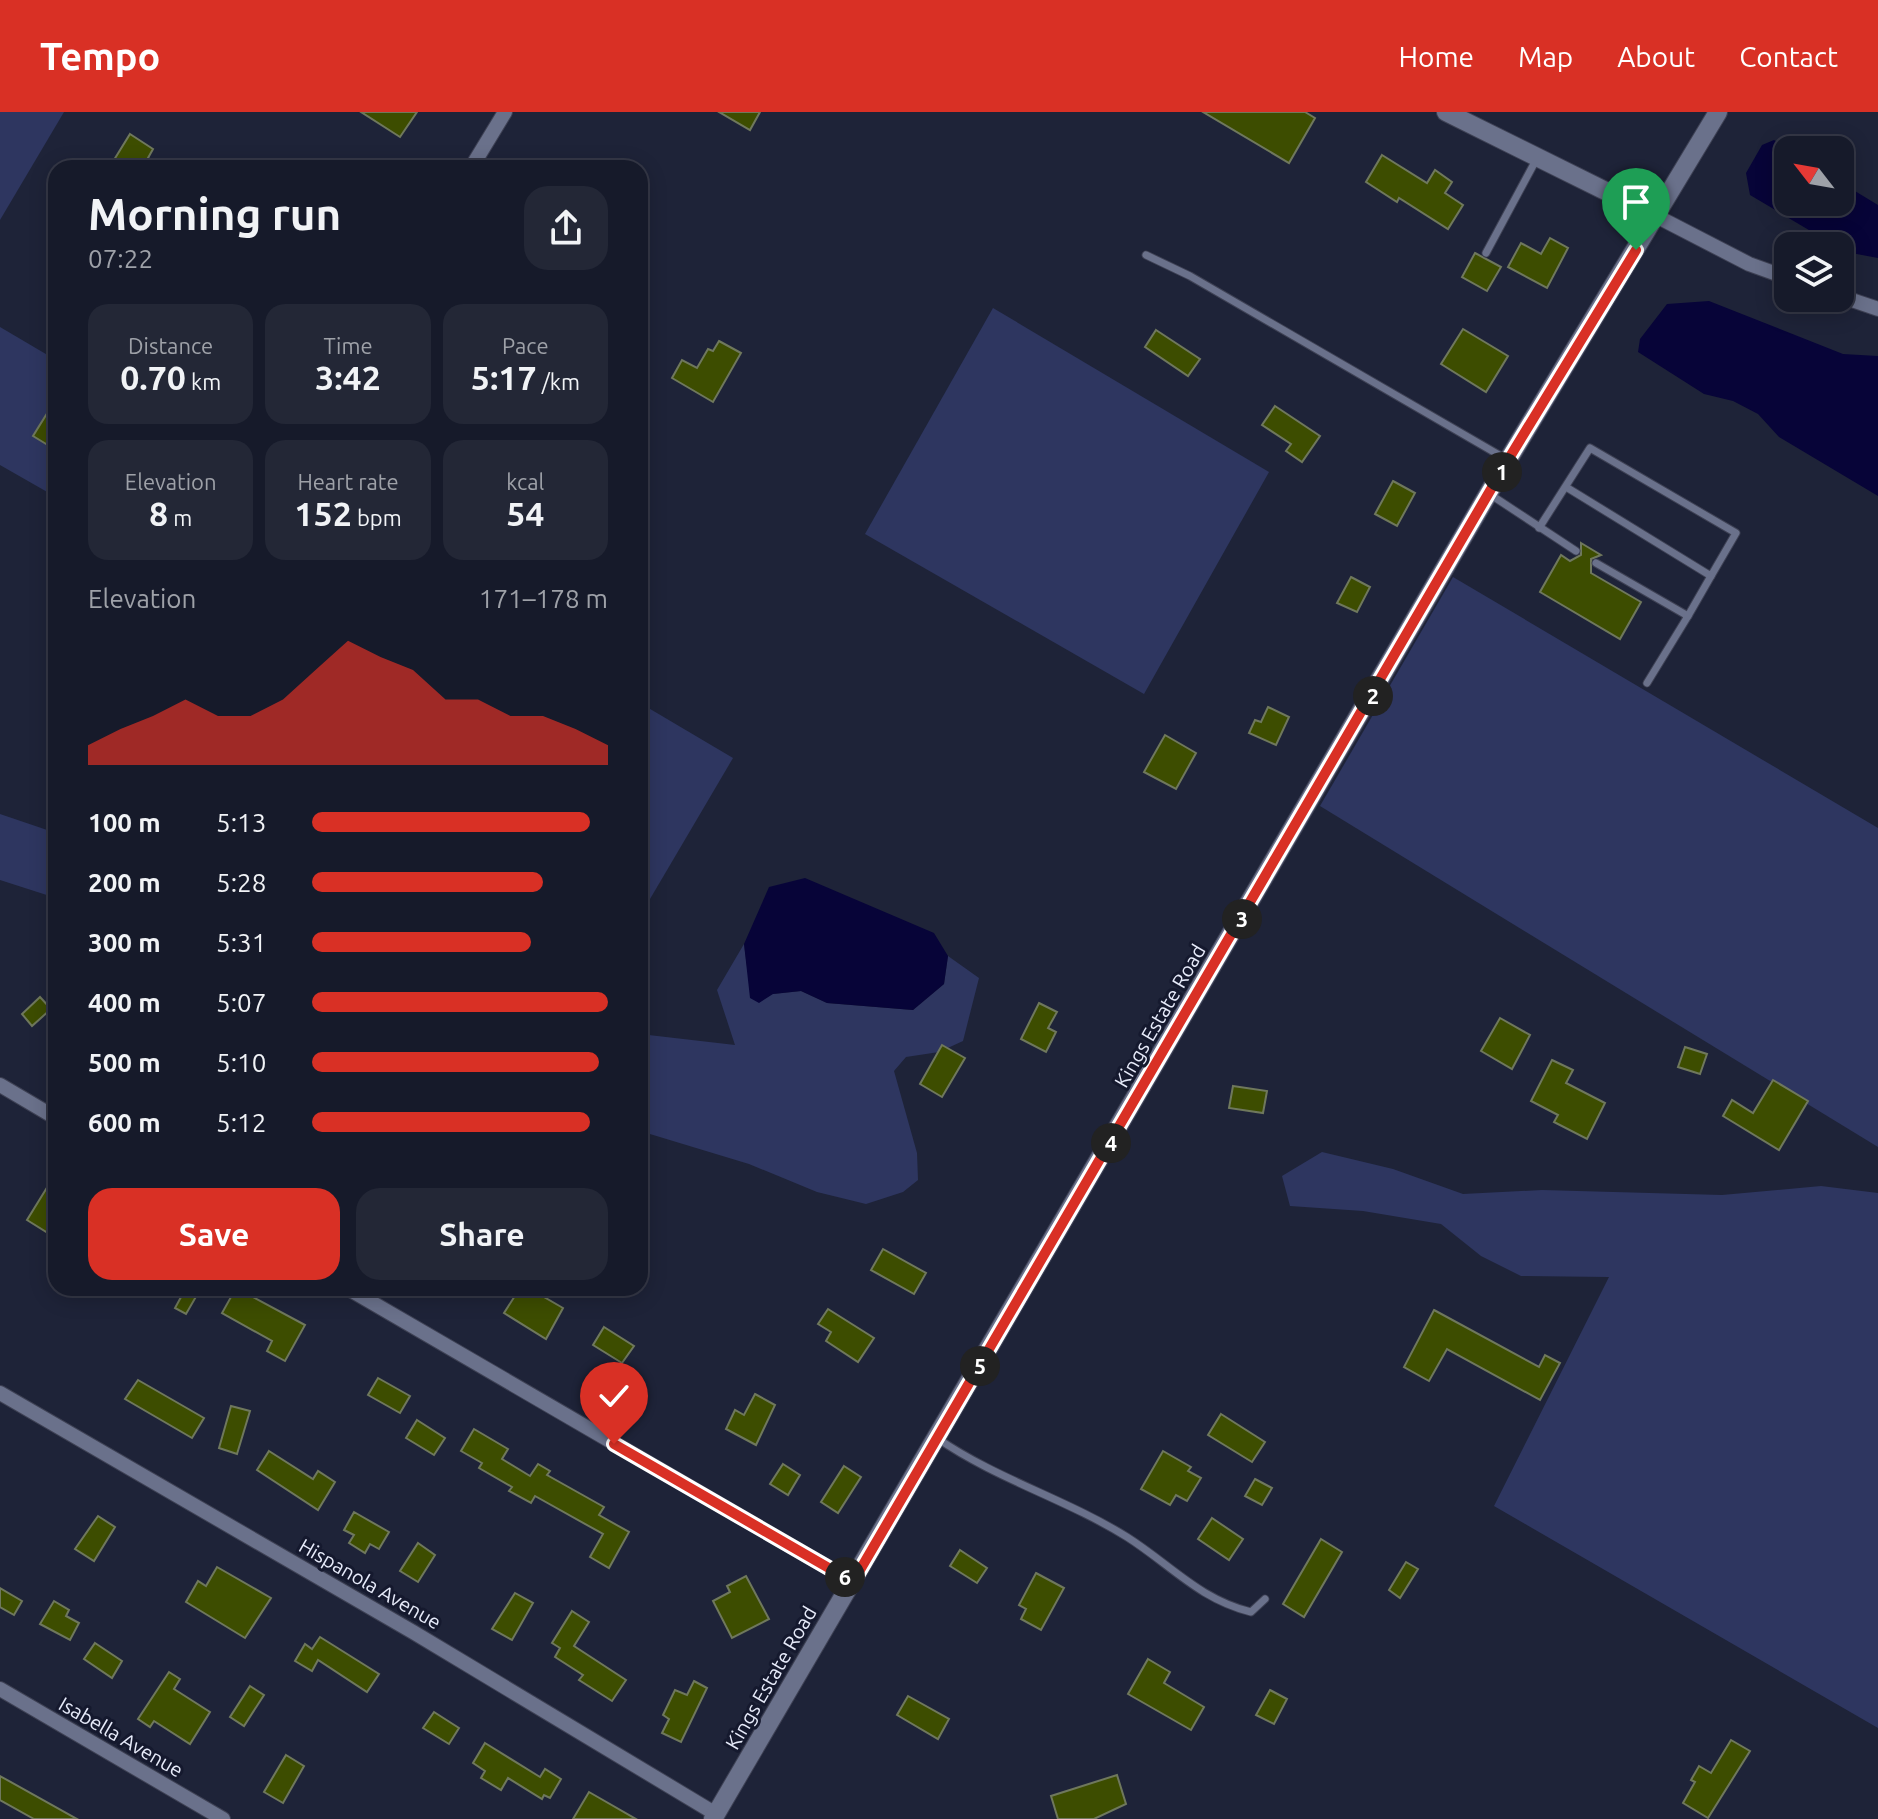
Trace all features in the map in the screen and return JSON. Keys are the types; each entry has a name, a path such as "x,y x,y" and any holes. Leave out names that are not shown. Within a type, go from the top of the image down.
{"street":[{"path":"476,160 505,112"},
{"path":"1446,112 1749,264 1774,273"},
{"name":"Kings Estate Road","path":"715,1817 1508,460 1718,112"},
{"path":"1854,301 1878,309"},
{"path":"0,1085 48,1113"},
{"path":"361,1296 853,1582"},
{"name":"Hispanola Avenue","path":"0,1393 413,1632 715,1817"},
{"name":"Isabella Avenue","path":"0,1689 223,1819"}],"lane":[{"path":"1486,253 1538,157"},
{"path":"1146,255 1190,276 1508,460"},
{"path":"1539,528 1590,448 1736,533 1647,683"},
{"path":"1566,487 1711,576"},
{"path":"1489,494 1576,551"},
{"path":"1596,563 1688,616"},
{"path":"937,1438 973,1463 1058,1501 1127,1537 1220,1604 1251,1612 1265,1599"}],"shaded area":[{"path":"0,112 64,112 0,220"},
{"path":"1774,140 1774,209 1750,195 1746,173 1762,145"},
{"path":"1854,190 1878,205 1878,258 1854,254 1854,232 1812,232 1785,216 1854,216"},
{"path":"1709,301 1843,354 1878,356 1878,496 1779,437 1758,414 1733,401 1704,394 1638,352 1640,339 1667,304"},
{"path":"993,308 1269,472 1144,694 865,534"},
{"path":"0,327 48,355 48,492 0,465"},
{"path":"1453,577 1878,828 1878,1147 1320,806"},
{"path":"648,708 733,758 648,902"},
{"path":"0,814 48,830 48,895 0,880"},
{"path":"805,878 934,933 948,956 944,984 913,1010 827,1003 801,991 773,994 759,1003 750,998 744,944 769,887"},
{"path":"744,944 747,967 773,994 801,991 827,1003 913,1010 944,984 948,956 979,978 963,1041 939,1052 906,1057 894,1071 917,1153 918,1180 903,1192 866,1204 817,1192 749,1164 648,1133 648,1035 735,1045 717,990"},
{"path":"1322,1152 1393,1169 1463,1194 1542,1190 1722,1195 1821,1186 1878,1193 1878,1728 1494,1506 1609,1277 1521,1276 1481,1256 1441,1224 1363,1211 1290,1206 1282,1176"}],"building":[{"path":"361,112 417,112 400,137"},
{"path":"719,112 760,112 750,130"},
{"path":"1203,112 1305,112 1315,118 1289,163"},
{"path":"130,134 153,149 148,158 151,160 114,160"},
{"path":"1382,155 1427,183 1435,170 1452,182 1445,193 1463,205 1448,229 1399,198 1397,202 1366,182"},
{"path":"1550,238 1568,248 1547,288 1508,267 1521,243 1541,254"},
{"path":"1475,253 1501,267 1487,291 1462,277"},
{"path":"1463,329 1508,356 1486,392 1441,364"},
{"path":"1156,330 1200,359 1188,376 1145,347"},
{"path":"719,341 741,353 713,402 672,378 682,360 697,368 708,349 713,351"},
{"path":"1275,406 1320,436 1302,462 1286,451 1291,444 1262,425"},
{"path":"48,412 48,445 33,436"},
{"path":"1393,481 1415,493 1397,526 1375,514"},
{"path":"1581,543 1601,555 1591,559 1591,573 1641,602 1620,639 1540,592 1561,555 1570,561 1581,555"},
{"path":"1351,577 1370,587 1357,612 1337,603"},
{"path":"1268,707 1289,717 1276,745 1249,733 1255,720 1261,722"},
{"path":"1165,735 1196,753 1176,789 1144,772"},
{"path":"40,997 48,1006 48,1012 32,1026 22,1014"},
{"path":"1039,1003 1057,1012 1048,1028 1056,1032 1046,1052 1021,1039"},
{"path":"1500,1018 1530,1035 1512,1069 1481,1051"},
{"path":"942,1045 965,1058 942,1097 920,1084"},
{"path":"1685,1047 1707,1054 1700,1074 1678,1067"},
{"path":"1552,1060 1573,1070 1566,1083 1605,1103 1587,1139 1554,1122 1558,1115 1531,1101"},
{"path":"1773,1080 1808,1101 1779,1150 1723,1116 1732,1100 1753,1113"},
{"path":"1233,1086 1267,1091 1263,1113 1229,1108"},
{"path":"48,1186 48,1233 27,1220"},
{"path":"883,1249 926,1273 914,1294 871,1270"},
{"path":"196,1296 186,1314 175,1308 181,1297"},
{"path":"232,1296 251,1296 305,1325 285,1361 267,1351 272,1341 222,1313"},
{"path":"515,1296 542,1296 563,1308 546,1339 504,1313"},
{"path":"828,1309 874,1338 858,1362 826,1341 831,1332 818,1324"},
{"path":"1434,1310 1539,1367 1545,1355 1560,1363 1540,1400 1447,1349 1429,1381 1404,1367"},
{"path":"604,1327 634,1346 622,1363 593,1345"},
{"path":"378,1378 410,1396 400,1413 368,1395"},
{"path":"138,1380 204,1418 192,1438 125,1399"},
{"path":"755,1394 775,1405 756,1445 726,1429 735,1410 744,1415"},
{"path":"231,1406 250,1411 237,1454 219,1448"},
{"path":"1221,1414 1265,1442 1252,1462 1208,1435"},
{"path":"417,1420 445,1438 434,1455 406,1438"},
{"path":"474,1429 508,1449 502,1459 530,1476 538,1464 550,1471 547,1475 604,1507 599,1515 629,1532 609,1568 590,1557 603,1534 535,1496 531,1503 509,1491 512,1487 479,1468 482,1463 461,1451"},
{"path":"269,1451 313,1479 318,1471 335,1482 318,1510 257,1470"},
{"path":"1163,1451 1191,1467 1188,1471 1201,1478 1187,1501 1176,1495 1170,1505 1141,1489"},
{"path":"783,1464 800,1475 788,1495 770,1484"},
{"path":"844,1466 861,1477 838,1513 821,1502"},
{"path":"1255,1479 1272,1488 1262,1505 1245,1496"},
{"path":"354,1512 389,1532 379,1549 370,1544 365,1553 349,1543 354,1535 344,1530"},
{"path":"98,1516 115,1527 94,1561 75,1549"},
{"path":"1212,1518 1243,1539 1229,1560 1198,1539"},
{"path":"1321,1539 1342,1552 1304,1617 1283,1604"},
{"path":"418,1543 435,1555 418,1582 400,1571"},
{"path":"960,1550 987,1568 977,1583 950,1566"},
{"path":"1406,1562 1418,1569 1400,1598 1389,1590"},
{"path":"217,1567 271,1598 245,1638 186,1602 198,1581 206,1586"},
{"path":"1036,1573 1064,1588 1041,1630 1021,1619 1026,1609 1019,1605"},
{"path":"746,1576 769,1619 732,1638 713,1601 730,1592 727,1586"},
{"path":"0,1588 22,1601 14,1615 0,1607"},
{"path":"515,1593 533,1603 512,1640 492,1629"},
{"path":"54,1601 69,1610 66,1616 79,1623 70,1640 40,1624"},
{"path":"572,1611 589,1622 574,1646 626,1680 612,1701 579,1680 583,1675 555,1657 560,1648 552,1643"},
{"path":"320,1637 379,1674 367,1692 318,1660 312,1671 295,1661 305,1644 312,1649"},
{"path":"95,1643 122,1661 112,1678 84,1659"},
{"path":"1148,1659 1170,1672 1164,1683 1204,1707 1191,1730 1128,1694"},
{"path":"169,1672 180,1679 174,1689 210,1712 190,1744 154,1721 150,1727 138,1719"},
{"path":"694,1681 707,1688 681,1742 662,1733 669,1719 663,1715 675,1690 687,1695"},
{"path":"250,1686 264,1695 244,1726 230,1717"},
{"path":"1270,1690 1287,1699 1274,1724 1256,1715"},
{"path":"908,1696 949,1719 938,1739 897,1715"},
{"path":"434,1712 459,1728 449,1744 423,1728"},
{"path":"1731,1740 1750,1751 1708,1818 1683,1803 1695,1782 1691,1780 1699,1766 1711,1773"},
{"path":"485,1743 540,1777 545,1769 561,1779 550,1798 544,1795 542,1799 508,1778 501,1790 481,1778 485,1771 473,1763"},
{"path":"286,1755 304,1766 283,1803 264,1792"},
{"path":"1117,1775 1126,1804 1094,1819 1058,1819 1051,1796"},
{"path":"0,1776 77,1819 34,1819 0,1800"},
{"path":"589,1792 636,1819 573,1819"}],"route":[{"path":"614,1444 853,1582 1320,787 1508,460 1636,250"}]}
